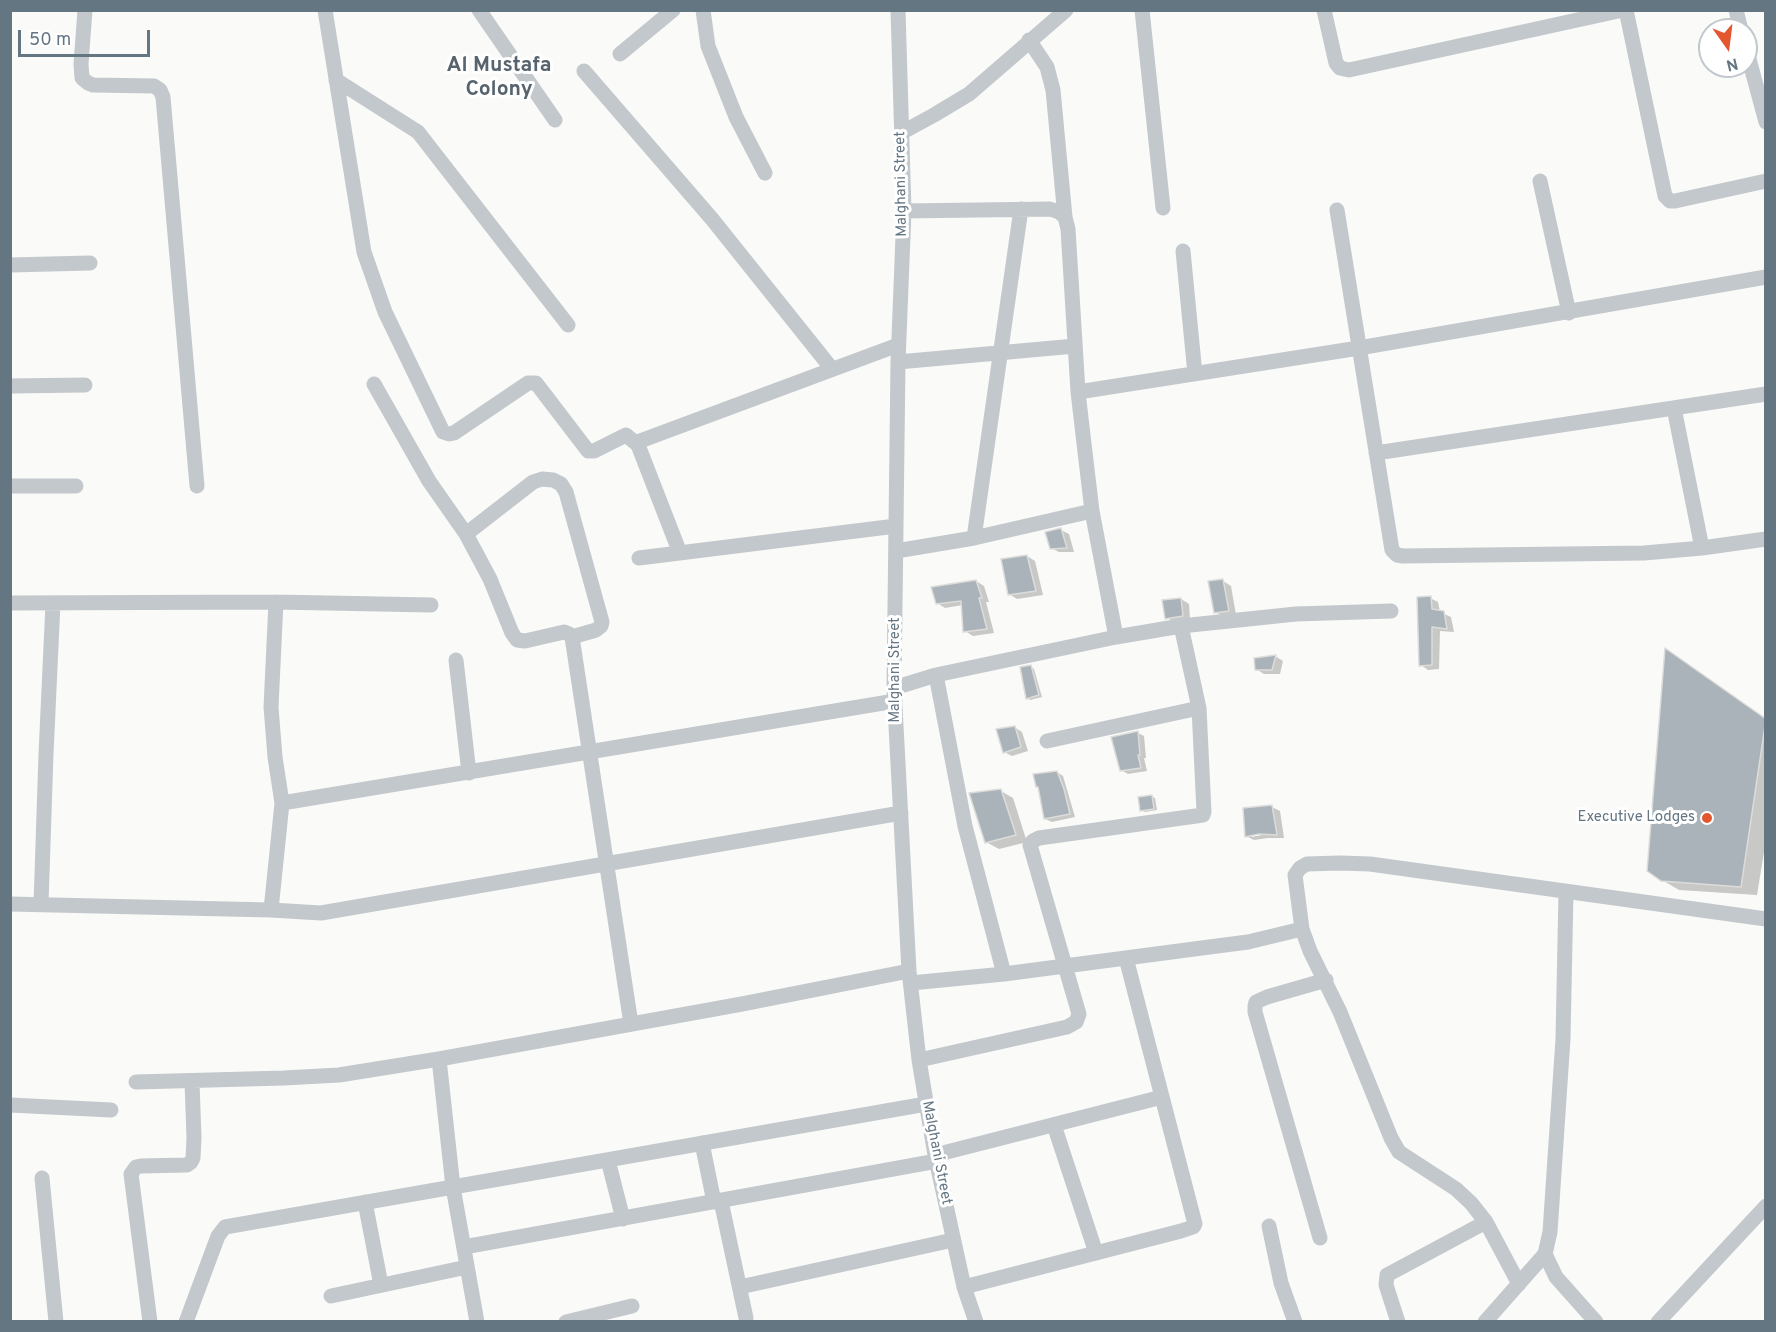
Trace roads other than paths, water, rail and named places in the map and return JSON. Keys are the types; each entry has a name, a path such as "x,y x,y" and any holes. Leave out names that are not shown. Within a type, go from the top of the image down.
{"street":[{"path":"85,10 82,78 93,85 154,86 160,90 163,97 197,486"},
{"path":"325,10 364,252 385,312 443,432 454,433 528,383 536,383 588,451 594,451 626,435 638,444 680,553"},
{"path":"479,10 555,120"},
{"path":"703,10 708,46 736,117 765,173"},
{"name":"Malghani Street","path":"898,10 904,211 897,362 895,695 910,977 919,1060 936,1158 964,1287 976,1322"},
{"path":"901,133 969,94 1066,10"},
{"path":"1142,10 1163,208"},
{"path":"1324,10 1333,57 1340,68 1349,70 1624,10 1665,196 1670,201 1675,201 1766,181"},
{"path":"620,54 668,12"},
{"path":"1029,40 1047,67 1053,90 1068,229 1078,392 1092,511 1116,637"},
{"path":"584,71 712,219 832,369"},
{"path":"1754,78 1766,122"},
{"path":"336,80 418,132 568,325"},
{"path":"1540,181 1569,313"},
{"path":"974,538 1021,209"},
{"path":"904,211 1050,209 1065,217"},
{"path":"1337,210 1392,550 1397,555 1644,553 1766,539"},
{"path":"1183,251 1195,374"},
{"path":"10,265 90,263"},
{"path":"1078,392 1569,313 1766,277"},
{"path":"638,444 640,441 898,345"},
{"path":"897,362 1075,346"},
{"path":"374,384 429,481 466,534 490,579 516,640 525,641 564,632 569,633 572,637 631,1024"},
{"path":"10,386 85,385"},
{"path":"1376,453 1766,394"},
{"path":"1674,408 1702,548"},
{"path":"466,534 533,482 542,479 553,480 561,484 566,492 602,622 601,627 596,630 572,637"},
{"path":"10,486 76,486"},
{"path":"896,551 974,538 1092,511"},
{"path":"639,558 896,526"},
{"path":"272,910 282,803 271,707 276,602"},
{"path":"10,603 276,602 431,605"},
{"path":"41,904 53,603"},
{"path":"282,803 590,753 895,695 936,675 1116,637 1181,626 1296,614 1391,611"},
{"path":"919,1060 1067,1027 1076,1022 1079,1014 1030,845 1034,841 1039,838 1203,815 1199,708 1181,626"},
{"path":"456,660 469,773"},
{"path":"936,675 965,826 1004,974"},
{"path":"1047,741 1199,708"},
{"path":"10,904 321,913 901,813"},
{"path":"1519,1284 1486,1222 1471,1203 1456,1189 1400,1152 1391,1138 1340,1012 1310,951 1302,929 1295,875 1307,864 1370,864 1766,919"},
{"path":"1485,1322 1545,1254 1550,1232 1563,1039 1566,892"},
{"path":"136,1082 319,1076 440,1059 742,1004 910,977 1004,974 1248,942 1302,929"},
{"path":"964,1287 1181,1231 1195,1224 1126,958"},
{"path":"1320,1238 1258,1024 1255,1006 1257,1002 1267,997 1326,980"},
{"path":"440,1059 453,1187 477,1322"},
{"path":"150,1322 131,1174 136,1167 141,1166 187,1165 191,1162 194,1138 192,1081"},
{"path":"464,1247 623,1219 936,1158 1162,1097"},
{"path":"186,1322 218,1236 225,1227 926,1104"},
{"path":"10,1105 111,1110"},
{"path":"1054,1125 1095,1253"},
{"path":"702,1143 746,1318"},
{"path":"608,1160 623,1219"},
{"path":"42,1178 56,1322"},
{"path":"365,1202 381,1285"},
{"path":"1658,1322 1766,1206"},
{"path":"1398,1322 1386,1285 1387,1275 1486,1222"},
{"path":"1269,1226 1281,1283 1295,1322"},
{"path":"740,1287 953,1239"},
{"path":"1545,1254 1556,1277 1596,1322"},
{"path":"331,1296 467,1267"},
{"path":"566,1322 632,1306"}],"place":[{"name":"Executive Lodges","path":"1707,818"}],"district":[{"name":"Al Mustafa Colony","path":"499,79"}]}
